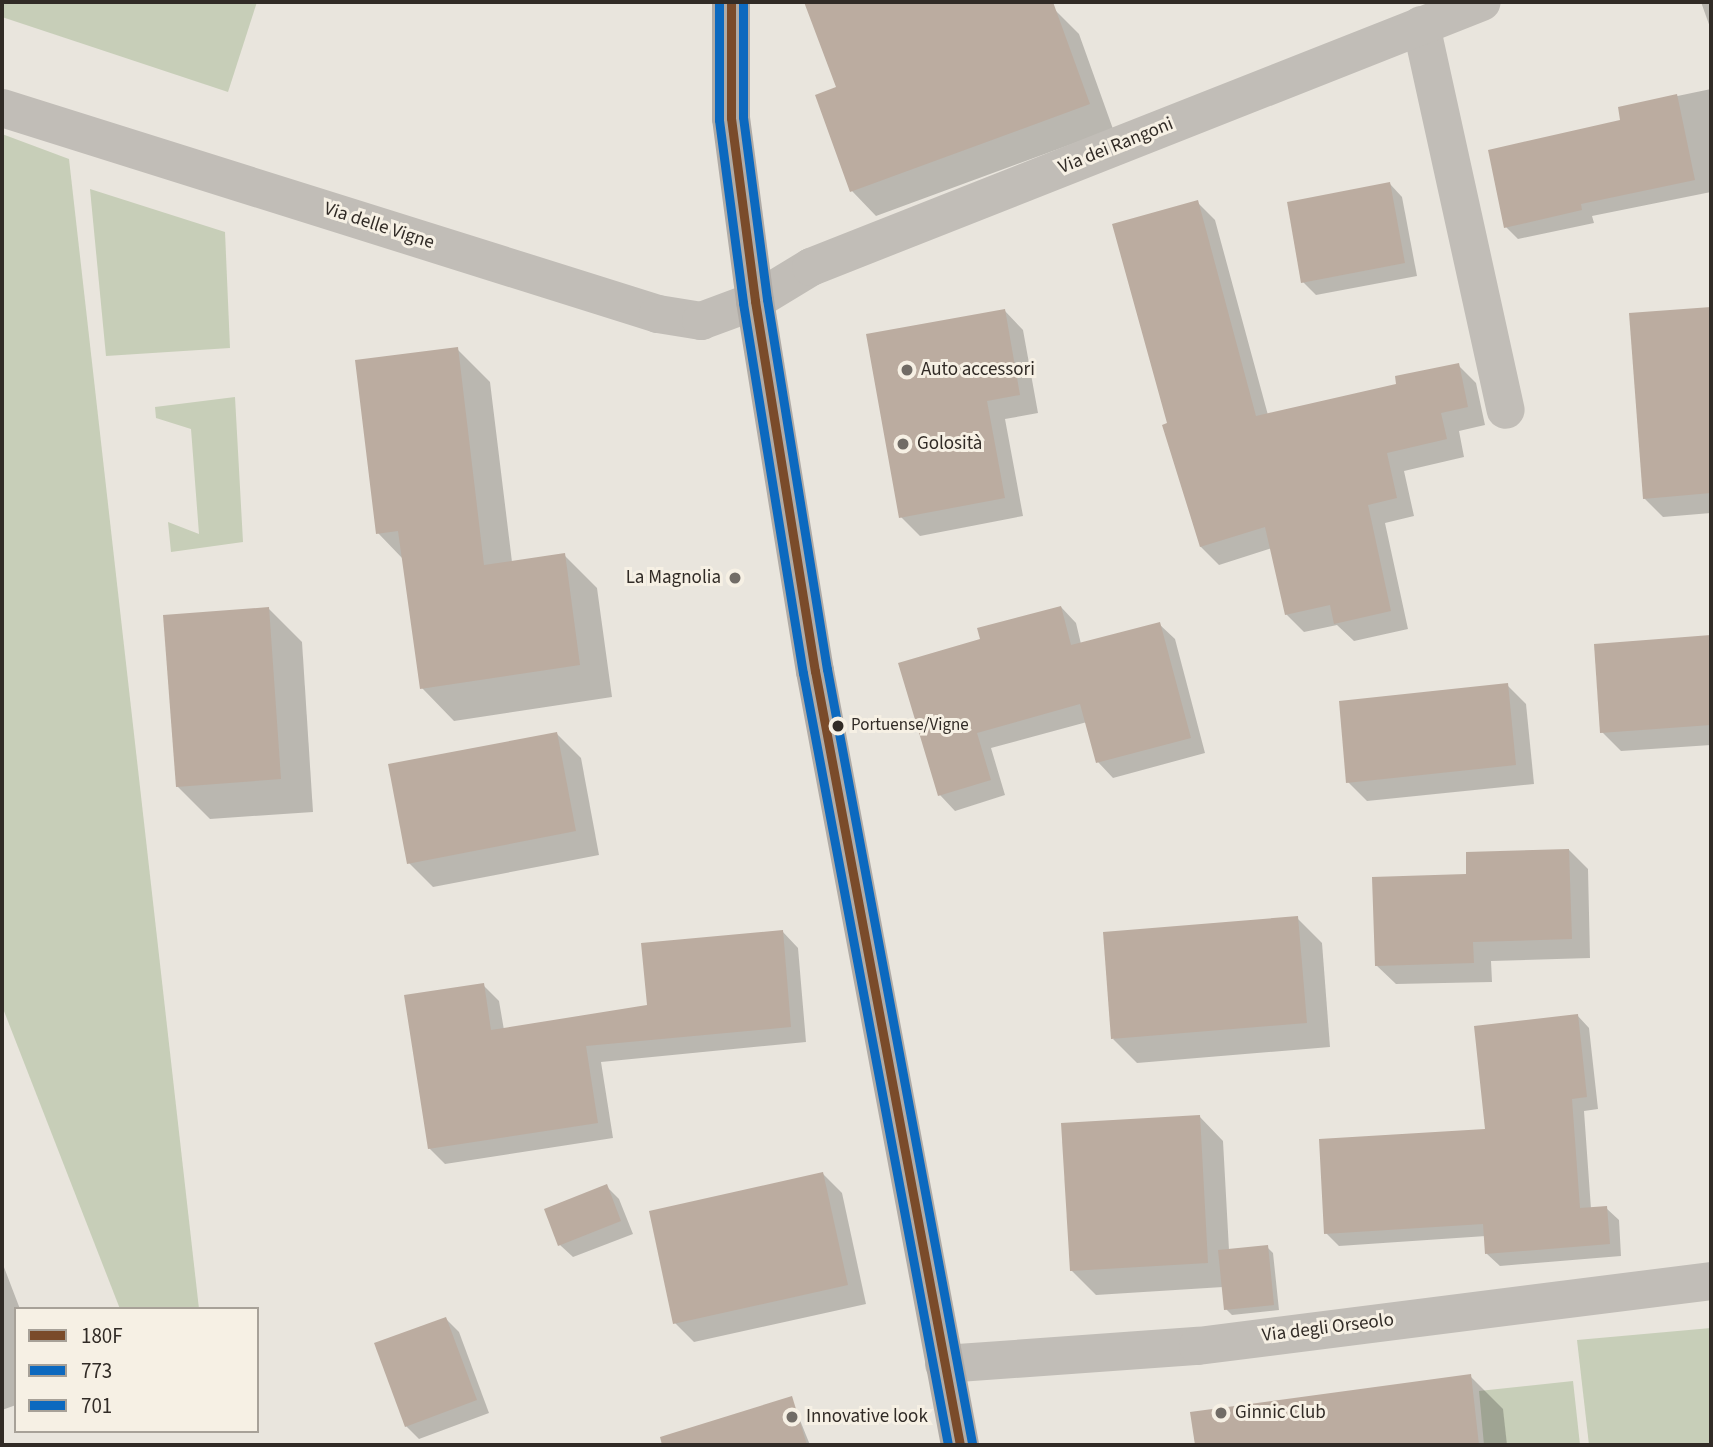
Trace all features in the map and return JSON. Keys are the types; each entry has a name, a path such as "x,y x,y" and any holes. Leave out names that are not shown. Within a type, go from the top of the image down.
{"main road":[{"path":"731,2 731,118 755,301 815,671 960,1445"}],"street":[{"name":"Via dei Rangoni","path":"755,301 811,267 1482,2"},
{"path":"1420,25 1506,410"},
{"name":"Via delle Vigne","path":"2,108 658,314 701,321 755,301"},
{"name":"Via degli Orseolo","path":"944,1364 1198,1346 1711,1280"}],"green space":[{"path":"2,2 257,2 228,92 2,17"},
{"path":"2,134 69,159 199,1307 119,1307 2,1006"},
{"path":"90,189 225,232 230,348 106,356"},
{"path":"235,397 243,542 171,552 168,522 199,534 191,429 156,418 155,407"},
{"path":"1711,1328 1711,1445 1589,1445 1577,1340"},
{"path":"1573,1381 1580,1445 1484,1445 1479,1391"}],"building":[{"path":"804,2 1053,2 1090,104 850,192 815,95 836,87"},
{"path":"1677,94 1695,180 1581,204 1582,210 1504,228 1488,150 1620,120 1618,107"},
{"path":"1390,182 1405,263 1301,283 1287,202"},
{"path":"1198,200 1256,416 1396,384 1395,376 1459,363 1468,407 1441,413 1447,439 1387,453 1397,498 1368,505 1391,611 1334,624 1330,605 1285,615 1265,527 1200,547 1162,425 1167,423 1112,224"},
{"path":"1711,307 1711,493 1643,499 1629,313"},
{"path":"1005,309 1020,395 987,401 1005,498 899,518 866,334"},
{"path":"458,347 484,565 565,553 580,665 420,689 398,531 376,534 355,360"},
{"path":"1061,606 1071,645 1160,622 1191,738 1096,763 1080,704 977,733 991,780 938,796 898,663 980,639 977,628"},
{"path":"269,607 281,779 176,787 163,615"},
{"path":"1711,635 1711,725 1600,733 1594,644"},
{"path":"1508,683 1516,765 1346,783 1339,701"},
{"path":"557,732 576,831 407,864 388,764"},
{"path":"1569,849 1572,939 1473,942 1474,963 1375,966 1372,877 1466,874 1466,852"},
{"path":"1298,916 1307,1023 1111,1039 1103,932"},
{"path":"783,930 791,1027 586,1046 598,1123 428,1149 404,995 484,983 491,1030 647,1005 641,943"},
{"path":"1578,1014 1587,1097 1572,1099 1580,1208 1607,1206 1610,1244 1485,1254 1483,1224 1324,1234 1319,1139 1485,1129 1474,1026"},
{"path":"1200,1115 1208,1263 1070,1271 1061,1123"},
{"path":"823,1172 848,1285 673,1324 649,1211"},
{"path":"607,1184 621,1221 558,1246 544,1209"},
{"path":"1268,1245 1274,1305 1224,1310 1218,1250"},
{"path":"446,1317 477,1400 405,1427 374,1343"},
{"path":"1471,1374 1479,1445 1195,1445 1190,1412"},
{"path":"792,1396 807,1445 662,1445 660,1437"}],"transit line":[{"name":"773","path":"719,2 719,120 743,303 803,673 948,1445"},
{"name":"180F","path":"731,2 731,118 755,301 815,671 960,1445"},
{"name":"701","path":"743,2 743,117 767,299 827,669 972,1443"}],"place":[{"name":"Auto accessori","path":"907,370"},
{"name":"Golosità","path":"903,444"},
{"name":"La Magnolia","path":"735,578"},
{"name":"Portuense/Vigne","path":"838,726"},
{"name":"Ginnic Club","path":"1221,1413"},
{"name":"Innovative look","path":"792,1417"}]}
